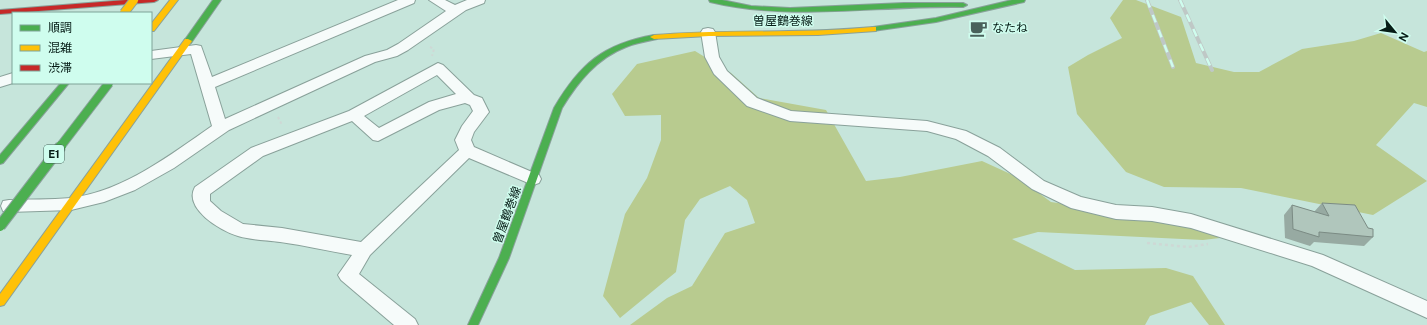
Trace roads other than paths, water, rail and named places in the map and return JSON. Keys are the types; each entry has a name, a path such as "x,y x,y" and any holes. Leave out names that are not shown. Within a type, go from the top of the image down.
{"main road":[{"path":"125,12 134,0"},
{"path":"0,12 154,0"},
{"path":"152,28 174,0"},
{"path":"0,302 217,0"},
{"name":"曽屋鶴巻線","path":"714,0 739,7 763,11 791,12 816,5 929,3 990,6"},
{"path":"990,6 1021,0"},
{"name":"曽屋鶴巻線","path":"473,325 504,258 558,108 570,85 585,67 601,56 624,44 651,38 708,32 816,34 925,21 990,6"},
{"path":"0,161 64,84"},
{"name":"E1","path":"0,226 108,84"}],"street":[{"path":"207,85 409,0"},
{"path":"435,0 456,10"},
{"path":"0,206 71,204 104,196 129,186 168,164 221,129 370,59 392,53 414,41 456,10 479,0"},
{"path":"708,32 708,40 712,58 721,74 752,102 790,116 927,126 961,135 994,152 1038,185 1077,203 1116,212 1152,214 1190,221 1317,260 1427,310"},
{"path":"152,55 196,49 221,129"},
{"path":"364,250 240,230 215,216 202,203 201,191 257,152 354,114 438,68 468,98"},
{"path":"0,82 12,78"},
{"path":"354,114 378,136 428,108 456,98 476,100 480,106 481,112 467,130 463,140 467,151 533,179"},
{"path":"408,325 347,275 356,265 364,250 467,151"}],"railway":[{"path":"1147,0 1173,67"},
{"path":"1180,0 1212,70"}],"place":[{"name":"なたね","path":"979,28"}]}
